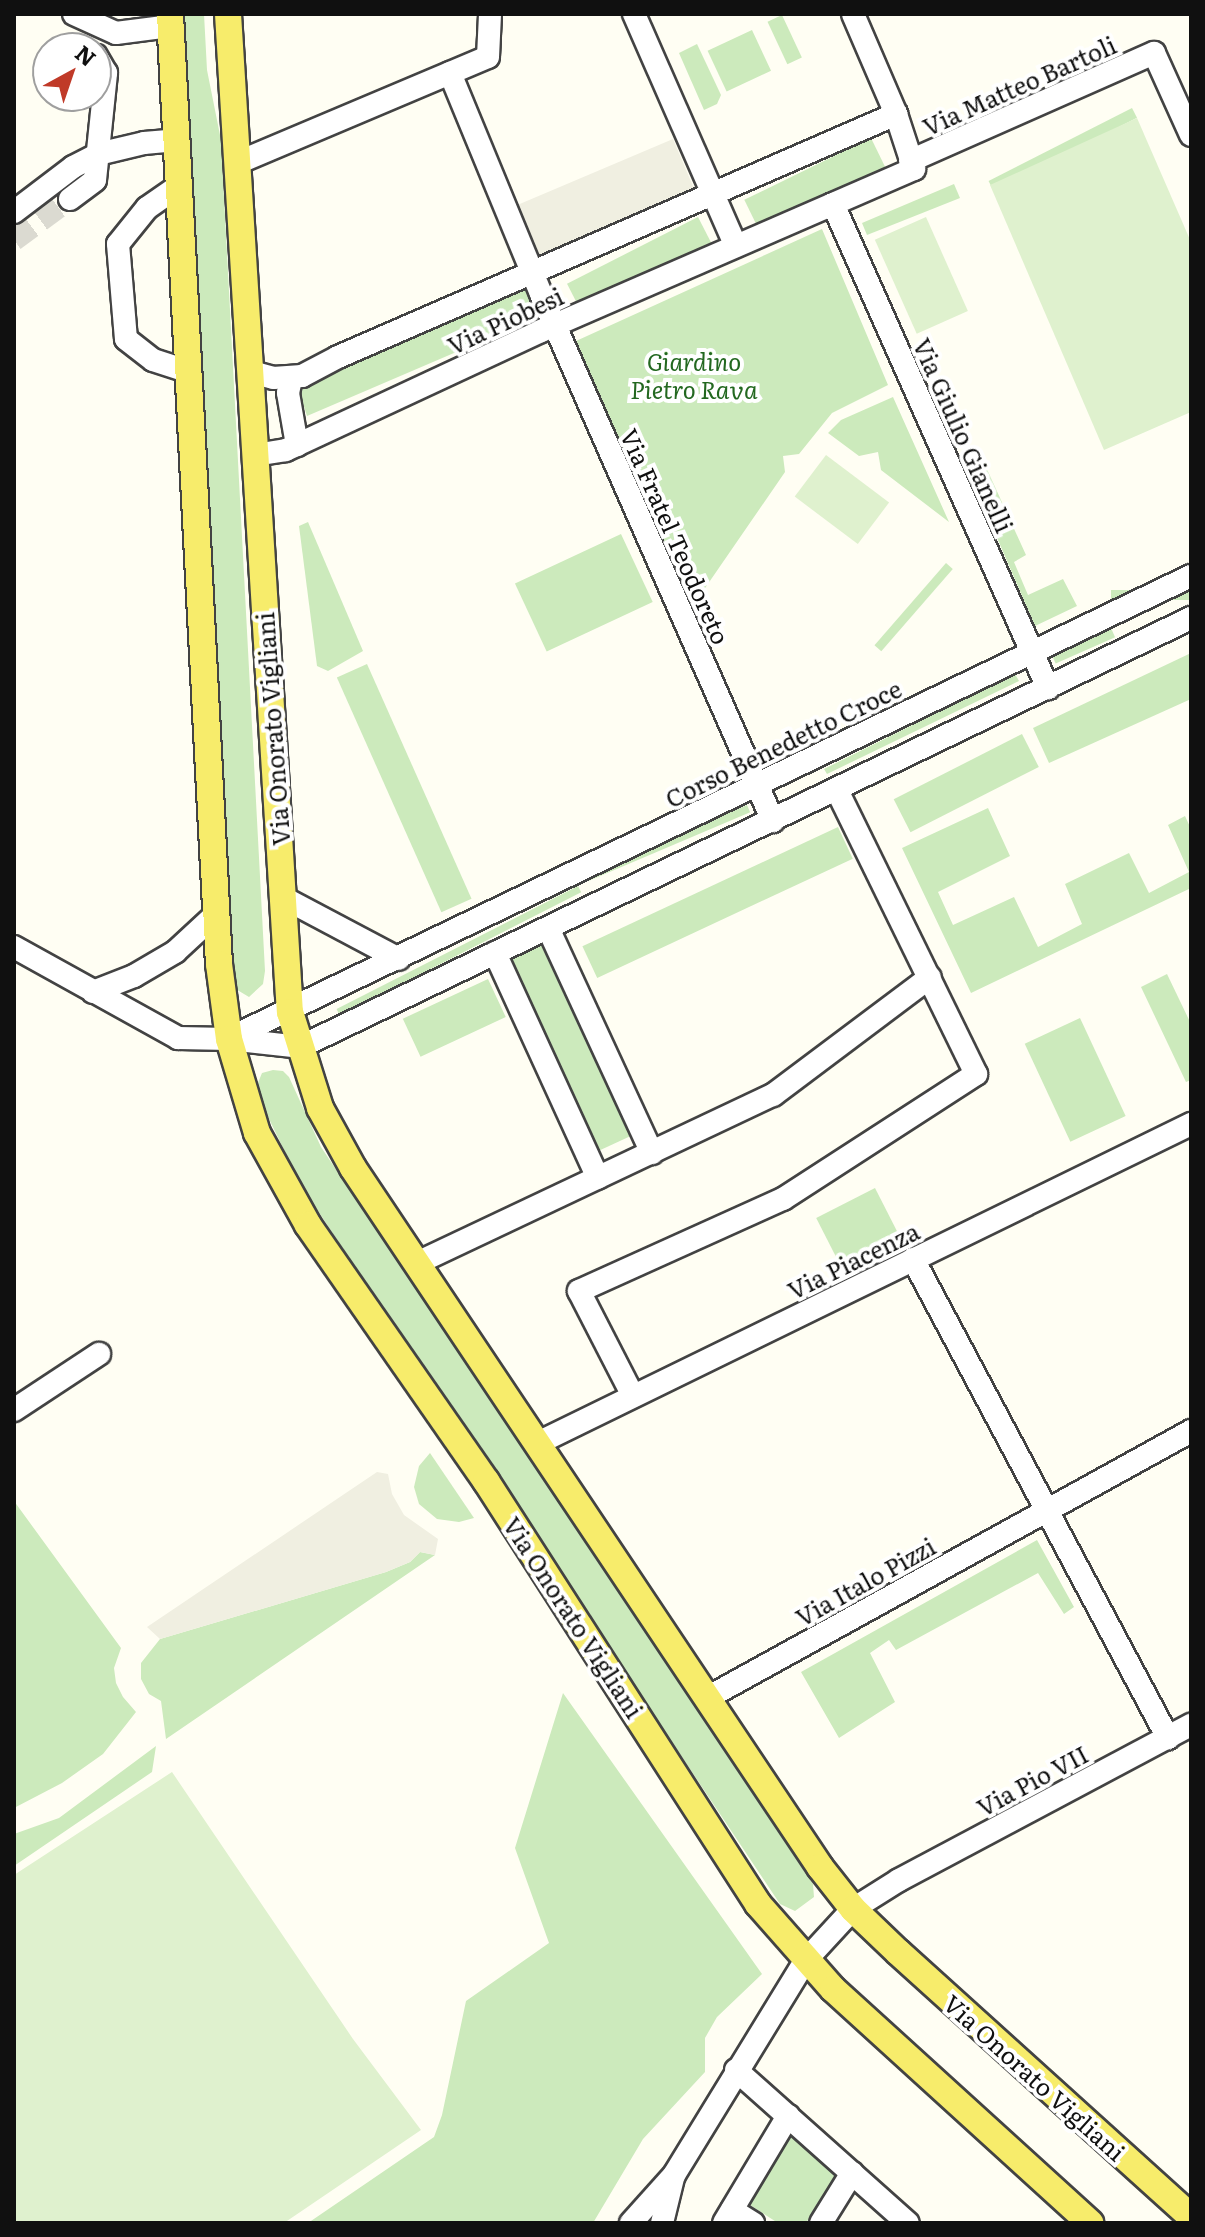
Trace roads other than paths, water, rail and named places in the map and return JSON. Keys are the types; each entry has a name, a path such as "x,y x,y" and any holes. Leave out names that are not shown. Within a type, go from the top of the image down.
{"main road":[{"name":"Via Onorato Vigliani","path":"228,14 290,1012 320,1108 353,1168 808,1850 853,1909 982,2031 1191,2217"},
{"name":"Via Onorato Vigliani","path":"170,20 216,914 229,1039 257,1133 308,1225 486,1481 758,1904 805,1961 1090,2223"}],"street":[{"path":"73,14 116,33 170,20"},
{"path":"73,14 83,32"},
{"path":"237,163 488,57 490,14"},
{"path":"634,14 736,246"},
{"path":"853,14 896,114 912,165"},
{"name":"Via Matteo Bartoli","path":"912,165 1154,53 1191,135"},
{"name":"Via Piobesi","path":"450,73 532,273"},
{"path":"70,199 95,180 102,112"},
{"name":"Via Piobesi","path":"291,379 896,114"},
{"path":"14,212 73,167 98,154 144,143 177,140"},
{"name":"Via Piobesi","path":"255,455 297,445 555,325 833,204 912,165"},
{"path":"180,185 147,208 118,244 126,339 153,360 190,372"},
{"name":"Via Giulio Gianelli","path":"833,204 1048,688"},
{"name":"Via Fratel Teodoreto","path":"532,273 773,821"},
{"path":"251,372 291,379 288,393 297,445"},
{"name":"Corso Benedetto Croce","path":"229,1039 1191,576"},
{"path":"14,947 178,1038 229,1039 300,1047 1191,618"},
{"path":"633,1396 579,1291 783,1199 976,1074 837,790"},
{"path":"282,897 399,959"},
{"path":"93,992 134,976 175,952 216,914"},
{"path":"548,928 652,1153"},
{"path":"495,953 598,1178"},
{"path":"417,1263 773,1095 930,977"},
{"name":"Via Piacenza","path":"538,1443 1191,1124"},
{"path":"913,1259 1168,1738"},
{"path":"14,1410 99,1354"},
{"name":"Via Italo Pizzi","path":"707,1698 1191,1431"},
{"name":"Via Pio VII","path":"674,2175 805,1961 853,1909 1191,1728"},
{"name":"Via Pio VII","path":"898,1883 1191,1728"},
{"path":"736,2070 908,2223"},
{"path":"753,2223 728,2216 788,2116"},
{"path":"821,2223 852,2173"},
{"path":"631,2223 674,2175"},
{"path":"662,2223 674,2175"}],"tunnel":[{"path":"14,240 70,199"}],"park label":[{"name":"Giardino Pietro Rava","path":"694,375"}]}
